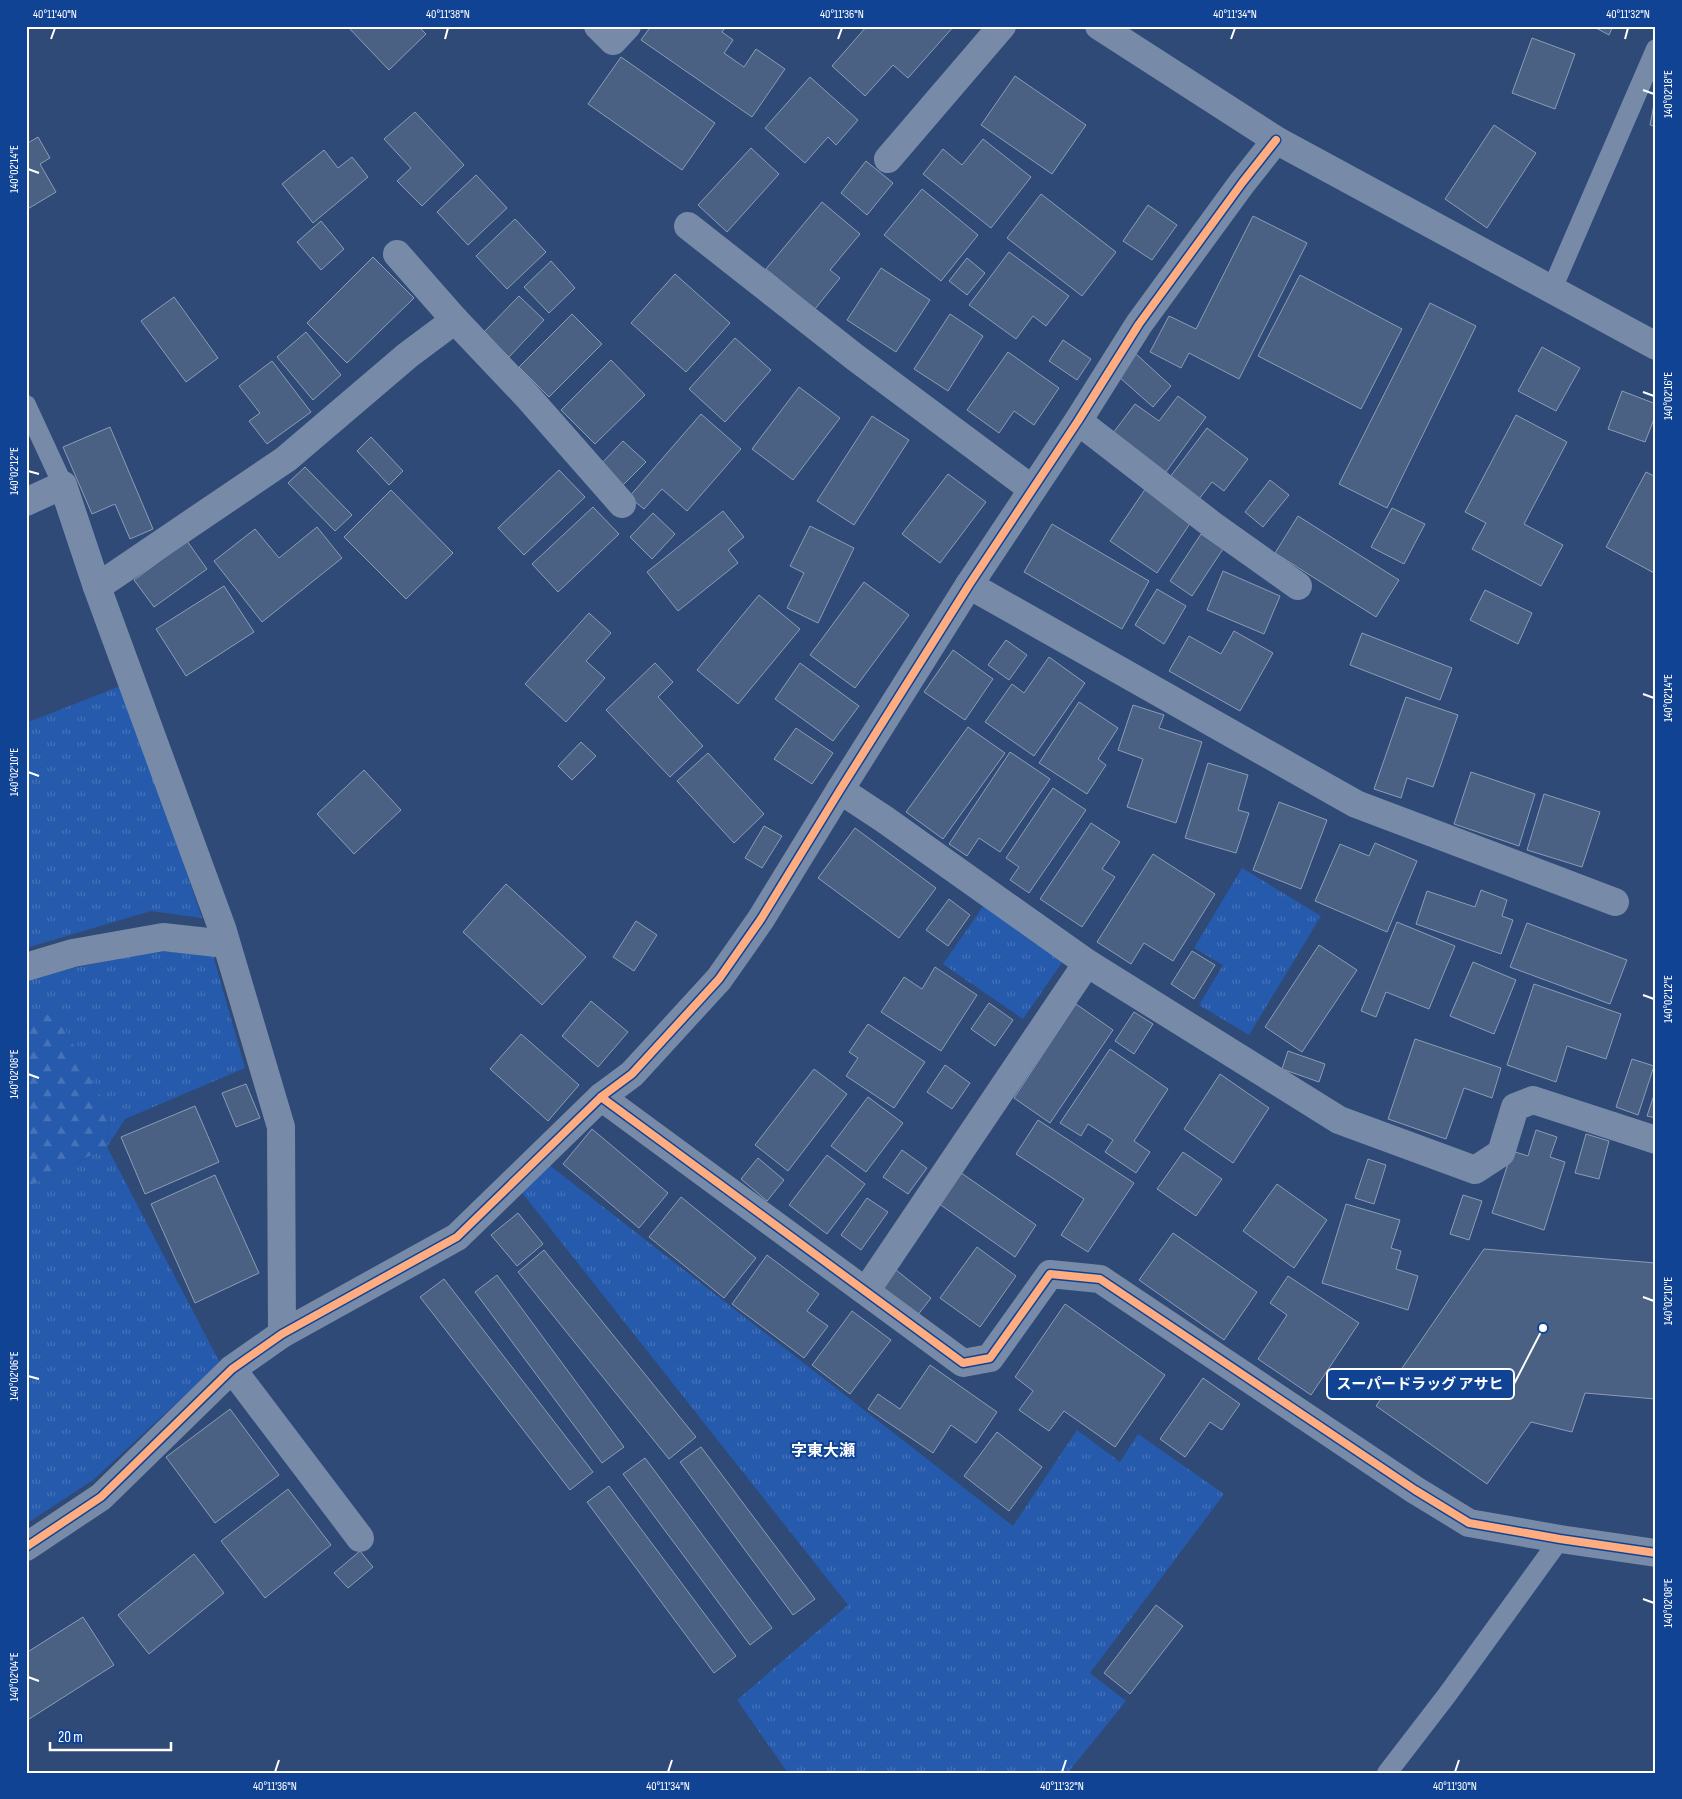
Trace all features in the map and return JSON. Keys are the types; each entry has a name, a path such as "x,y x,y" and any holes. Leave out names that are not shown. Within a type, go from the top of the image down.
{"street":[{"path":"598,26 613,41 627,26"},
{"path":"888,159 1002,26"},
{"path":"1099,26 1276,140 1656,346"},
{"path":"26,1547 101,1497 232,1369 282,1334 457,1237 602,1097 632,1074 719,978 761,919 840,790 970,585 1078,421 1138,324 1276,140"},
{"path":"688,226 856,358 1032,489"},
{"path":"397,254 455,320 527,396 622,504"},
{"path":"98,586 286,459 408,355 455,320"},
{"path":"1078,421 1215,527 1298,586"},
{"path":"26,502 63,484 226,944 281,1127 282,1334"},
{"path":"970,585 1356,804 1615,902"},
{"path":"840,790 1088,963 1339,1120 1475,1170 1501,1154 1515,1107 1533,1100 1656,1140"},
{"path":"26,967 72,953 163,938 226,944"},
{"path":"866,1291 1088,963"},
{"path":"602,1097 963,1362 990,1358 1050,1274 1100,1279 1406,1484 1469,1522 1560,1539 1656,1553"},
{"path":"232,1369 360,1538"}],"lane":[{"path":"1552,289 1656,49"},
{"path":"26,405 63,484"},
{"path":"1387,1773 1447,1695 1560,1539"}],"green space":[{"path":"123,685 202,918 151,911 26,948 26,723"},
{"path":"1242,868 1321,916 1249,1035 1199,1005 1223,965 1194,948"},
{"path":"984,905 1063,961 1023,1019 943,964"},
{"path":"155,951 213,955 245,1068 125,1119 107,1147 109,1113 59,1018 26,1008 26,977"},
{"path":"26,1008 59,1018 109,1112 107,1147 26,1188"},
{"path":"107,1147 220,1363 93,1480 26,1524 26,1188"},
{"path":"548,1164 1013,1526 1077,1430 1120,1462 1138,1434 1224,1494 1090,1673 1126,1701 1070,1770 1072,1773 788,1773 737,1700 848,1605 520,1190"}],"building":[{"path":"347,26 418,26 426,34 389,70"},
{"path":"651,26 726,26 722,32 733,40 724,53 744,67 756,49 785,69 752,117 641,40"},
{"path":"867,26 954,26 908,78 893,65 865,96 832,66"},
{"path":"1592,26 1613,26 1609,35"},
{"path":"1532,38 1575,54 1555,109 1512,93"},
{"path":"621,57 715,123 682,170 588,104"},
{"path":"1015,76 1086,125 1052,174 981,125"},
{"path":"810,77 858,120 836,145 828,137 805,163 765,128"},
{"path":"1656,99 1656,127 1650,125"},
{"path":"415,112 464,165 422,206 397,181 411,168 384,139"},
{"path":"1494,125 1536,153 1487,228 1445,199"},
{"path":"38,137 50,158 40,164 56,192 26,210 26,144"},
{"path":"983,139 1031,177 991,228 923,174 943,149 962,165"},
{"path":"751,148 779,174 727,232 698,205"},
{"path":"324,150 338,168 352,157 368,177 313,223 282,184"},
{"path":"866,161 893,183 867,215 841,193"},
{"path":"476,175 507,208 468,245 437,212"},
{"path":"922,189 978,235 941,281 884,235"},
{"path":"1041,194 1116,252 1082,296 1007,238"},
{"path":"822,202 860,234 830,270 840,278 815,309 766,269"},
{"path":"1148,205 1177,225 1152,260 1123,241"},
{"path":"1253,216 1307,243 1239,379 1189,353 1181,368 1150,352 1169,316 1196,329"},
{"path":"515,219 546,252 507,289 476,256"},
{"path":"321,221 344,249 321,270 297,242"},
{"path":"1009,252 1069,296 1046,326 1033,316 1016,339 969,305"},
{"path":"373,257 414,298 347,363 307,323"},
{"path":"967,258 985,273 967,295 949,281"},
{"path":"551,261 575,288 549,313 524,287"},
{"path":"881,268 930,300 896,352 847,320"},
{"path":"675,274 730,323 686,372 631,323"},
{"path":"1300,275 1402,329 1361,409 1258,356"},
{"path":"519,296 544,320 509,357 484,332"},
{"path":"174,297 218,358 186,382 141,321"},
{"path":"1430,303 1476,326 1387,508 1339,484"},
{"path":"572,314 602,344 549,397 519,367"},
{"path":"950,314 983,336 948,391 914,369"},
{"path":"306,332 341,375 313,400 277,357"},
{"path":"735,338 771,370 725,422 689,389"},
{"path":"1063,340 1091,359 1077,380 1049,361"},
{"path":"1542,347 1580,368 1556,411 1518,391"},
{"path":"1008,352 1059,388 1034,425 1014,411 999,433 967,410"},
{"path":"1136,354 1171,386 1153,407 1118,376"},
{"path":"611,360 645,395 595,444 561,410"},
{"path":"272,361 311,412 267,444 249,421 260,413 239,386"},
{"path":"799,387 840,418 793,480 752,449"},
{"path":"1622,391 1656,404 1656,414 1645,442 1608,429"},
{"path":"1178,396 1206,417 1163,476 1110,437 1135,404 1159,421"},
{"path":"701,414 741,449 687,511 662,489 644,509 629,497"},
{"path":"1516,415 1567,442 1524,524 1563,545 1541,586 1472,549 1486,523 1465,512"},
{"path":"872,416 909,440 854,525 817,501"},
{"path":"110,427 153,529 130,539 115,504 92,514 63,447"},
{"path":"1207,428 1248,459 1224,491 1212,482 1199,499 1170,477"},
{"path":"371,437 403,471 389,485 357,451"},
{"path":"623,441 646,462 622,486 600,465"},
{"path":"305,467 352,515 335,531 288,483"},
{"path":"559,470 585,497 524,555 498,528"},
{"path":"1646,472 1656,477 1656,574 1606,547"},
{"path":"948,474 986,502 940,563 902,534"},
{"path":"1270,480 1289,495 1263,527 1245,512"},
{"path":"1146,488 1193,519 1157,573 1110,541"},
{"path":"391,490 453,553 406,599 344,537"},
{"path":"593,507 619,534 558,592 532,564"},
{"path":"1392,508 1425,524 1404,564 1371,547"},
{"path":"723,511 744,537 728,550 738,563 678,611 647,572"},
{"path":"653,513 675,534 652,559 630,537"},
{"path":"1298,516 1399,580 1376,617 1275,553"},
{"path":"1052,524 1149,581 1122,629 1024,572"},
{"path":"810,526 854,548 818,623 787,608 804,573 790,566"},
{"path":"317,527 342,558 262,622 214,561 255,529 279,558"},
{"path":"1201,534 1223,549 1192,596 1170,581"},
{"path":"187,541 207,569 154,607 134,580"},
{"path":"1223,571 1280,596 1264,634 1207,610"},
{"path":"864,582 909,615 855,688 810,655"},
{"path":"224,586 254,632 186,676 156,629"},
{"path":"1157,589 1186,606 1164,644 1135,625"},
{"path":"1485,590 1532,613 1518,644 1470,620"},
{"path":"759,595 800,629 738,704 697,670"},
{"path":"589,613 611,633 586,661 605,678 566,722 525,684"},
{"path":"1234,631 1273,653 1240,711 1169,671 1189,636 1221,654"},
{"path":"1362,633 1452,668 1440,700 1350,665"},
{"path":"1006,640 1027,655 1009,680 988,665"},
{"path":"953,650 993,679 965,720 924,692"},
{"path":"1049,657 1085,683 1034,756 985,722 1012,684 1024,693"},
{"path":"655,663 673,682 658,697 703,746 670,777 606,710"},
{"path":"800,663 859,706 833,741 775,699"},
{"path":"1406,697 1458,715 1433,787 1407,778 1401,798 1374,789"},
{"path":"1079,702 1118,728 1098,759 1106,765 1087,794 1039,763"},
{"path":"1133,705 1164,715 1159,728 1202,742 1176,823 1127,807 1143,759 1118,750"},
{"path":"968,727 1005,753 943,839 906,812"},
{"path":"796,728 833,753 812,784 774,759"},
{"path":"581,742 596,756 572,780 558,766"},
{"path":"1010,752 1050,779 1000,852 979,838 967,856 949,844"},
{"path":"708,753 764,814 734,843 677,781"},
{"path":"1208,763 1248,775 1238,810 1249,813 1236,853 1185,838"},
{"path":"364,770 401,810 354,854 317,814"},
{"path":"1471,772 1535,794 1519,846 1454,824"},
{"path":"1053,788 1086,810 1029,893 1010,880 1019,867 1006,858"},
{"path":"1544,794 1600,812 1582,867 1527,850"},
{"path":"1279,802 1327,820 1301,889 1253,870"},
{"path":"1091,823 1120,842 1102,869 1115,877 1082,927 1040,899"},
{"path":"764,826 782,836 762,868 745,858"},
{"path":"855,828 936,888 899,938 818,878"},
{"path":"1375,843 1417,861 1387,932 1315,901 1340,844 1369,856"},
{"path":"1153,854 1215,894 1173,961 1144,943 1131,964 1097,942"},
{"path":"506,884 586,957 542,1005 463,932"},
{"path":"1481,890 1507,900 1502,916 1513,920 1501,954 1416,924 1427,891 1475,907"},
{"path":"949,899 970,915 948,946 926,930"},
{"path":"636,921 657,935 634,971 613,957"},
{"path":"1397,922 1455,946 1429,1009 1386,992 1376,1017 1361,1011"},
{"path":"1527,923 1627,960 1610,1004 1510,967"},
{"path":"1319,945 1357,970 1302,1052 1265,1027"},
{"path":"1192,951 1215,965 1194,999 1171,984"},
{"path":"1473,962 1516,980 1494,1034 1450,1016"},
{"path":"935,967 977,995 941,1051 881,1012 904,977 922,989"},
{"path":"1534,984 1621,1014 1606,1059 1567,1046 1556,1082 1507,1065"},
{"path":"591,1001 628,1032 598,1067 562,1036"},
{"path":"989,1003 1013,1020 995,1046 971,1029"},
{"path":"1076,1004 1113,1030 1050,1123 1014,1098"},
{"path":"1134,1012 1153,1024 1134,1054 1115,1041"},
{"path":"868,1024 925,1062 894,1108 846,1076 858,1058 849,1052"},
{"path":"521,1034 579,1085 548,1121 490,1069"},
{"path":"1415,1039 1501,1068 1492,1098 1464,1088 1446,1139 1388,1119"},
{"path":"1110,1049 1168,1089 1134,1141 1150,1152 1136,1173 1105,1152 1113,1140 1088,1124 1081,1136 1060,1123"},
{"path":"1288,1051 1325,1064 1319,1082 1282,1069"},
{"path":"1632,1059 1654,1066 1638,1115 1616,1107"},
{"path":"945,1065 970,1083 952,1109 927,1092"},
{"path":"814,1069 847,1094 788,1171 755,1145"},
{"path":"1220,1074 1269,1108 1233,1163 1184,1129"},
{"path":"246,1084 260,1118 236,1127 222,1093"},
{"path":"1656,1089 1656,1118 1647,1116"},
{"path":"868,1097 903,1123 866,1172 831,1146"},
{"path":"195,1106 219,1162 145,1194 121,1137"},
{"path":"1038,1120 1134,1183 1088,1252 1061,1235 1084,1199 1016,1154"},
{"path":"592,1129 668,1193 639,1228 563,1164"},
{"path":"1536,1130 1557,1137 1550,1157 1565,1162 1544,1230 1492,1213 1512,1151 1528,1156"},
{"path":"1586,1134 1609,1141 1599,1179 1575,1173"},
{"path":"902,1150 927,1168 908,1194 883,1177"},
{"path":"1183,1152 1222,1179 1196,1216 1157,1189"},
{"path":"827,1155 865,1184 827,1234 789,1205"},
{"path":"758,1158 784,1180 767,1201 741,1179"},
{"path":"1368,1159 1386,1165 1374,1204 1355,1198"},
{"path":"957,1170 1036,1225 1015,1257 935,1201"},
{"path":"215,1175 259,1273 195,1303 151,1204"},
{"path":"1277,1184 1327,1220 1294,1268 1243,1231"},
{"path":"1463,1195 1482,1201 1469,1240 1450,1234"},
{"path":"681,1197 756,1258 724,1298 649,1237"},
{"path":"867,1198 888,1212 861,1250 841,1235"},
{"path":"1346,1204 1400,1220 1391,1248 1401,1251 1396,1269 1418,1276 1408,1310 1322,1283"},
{"path":"518,1213 543,1244 517,1266 491,1235"},
{"path":"1173,1233 1257,1292 1224,1340 1139,1280"},
{"path":"977,1247 1016,1276 980,1327 940,1298"},
{"path":"1484,1249 1656,1263 1656,1399 1585,1393 1572,1432 1531,1422 1487,1484 1376,1406"},
{"path":"544,1250 696,1437 669,1459 518,1272"},
{"path":"767,1255 819,1294 807,1311 828,1326 804,1358 732,1304"},
{"path":"896,1270 931,1298 917,1316 882,1288"},
{"path":"497,1275 624,1447 602,1463 475,1292"},
{"path":"1288,1276 1359,1323 1311,1395 1258,1359 1287,1315 1270,1303"},
{"path":"444,1279 593,1472 570,1490 420,1297"},
{"path":"1065,1304 1165,1375 1115,1447 1064,1411 1049,1431 1019,1410 1033,1391 1015,1377"},
{"path":"852,1311 891,1340 850,1394 812,1365"},
{"path":"930,1365 997,1412 976,1443 951,1425 933,1453 868,1409 878,1394 900,1409"},
{"path":"1203,1378 1240,1404 1222,1430 1210,1422 1185,1457 1160,1439"},
{"path":"230,1409 279,1475 215,1523 166,1457"},
{"path":"997,1432 1042,1467 1009,1511 964,1476"},
{"path":"701,1447 815,1599 793,1615 680,1462"},
{"path":"645,1458 772,1628 750,1645 623,1474"},
{"path":"609,1486 736,1656 714,1673 587,1502"},
{"path":"288,1489 331,1545 265,1598 221,1541"},
{"path":"360,1551 373,1567 348,1588 334,1573"},
{"path":"194,1554 224,1593 149,1654 118,1615"},
{"path":"1156,1605 1183,1626 1130,1694 1104,1673"},
{"path":"83,1617 114,1665 26,1721 26,1653"}],"cycle path":[{"path":"26,1547 101,1497 232,1369 282,1334 457,1237 601,1097 632,1074 719,979 761,919 969,585 1078,421 1139,324 1242,183 1276,140"},
{"path":"601,1097 963,1363 990,1358 1050,1274 1100,1279 1415,1490 1469,1523 1656,1553"}],"place":[{"name":"スーパードラッグ アサヒ","path":"1543,1328"}],"district":[{"name":"字東大瀬","path":"823,1451"}]}
